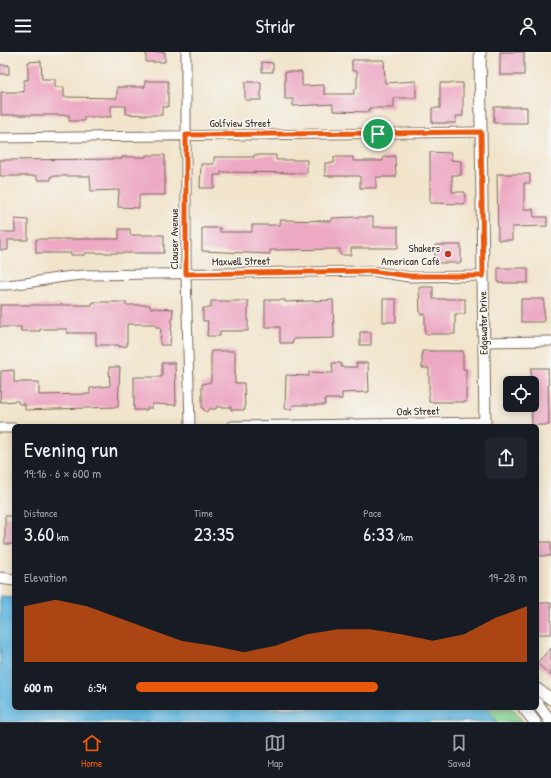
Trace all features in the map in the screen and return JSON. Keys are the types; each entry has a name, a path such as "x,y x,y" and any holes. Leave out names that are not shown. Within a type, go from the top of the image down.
{"street":[{"name":"Clouser Avenue","path":"186,52 186,274 190,424"},
{"name":"Edgewater Drive","path":"480,52 485,424"},
{"name":"Golfview Street","path":"0,138 481,132"},
{"name":"Maxwell Street","path":"0,285 36,282 70,276 371,271 409,276 483,276"},
{"path":"484,342 551,341"},
{"name":"Oak Street","path":"411,424 485,424"},
{"path":"0,428 12,428"},
{"path":"0,578 12,580"},
{"path":"539,690 551,699"},
{"path":"539,705 549,721"},
{"path":"526,710 535,722"}],"green space":[{"path":"488,710 514,710 523,722 497,722"}],"water":[{"path":"0,596 12,597 12,710 488,710 497,722 0,722"}],"building":[{"path":"146,52 165,52 165,62 146,62"},
{"path":"500,52 524,52 524,75 500,75"},
{"path":"352,60 384,60 385,83 416,81 416,98 394,98 394,108 369,108 369,112 333,111 333,104 293,106 293,99 285,99 285,72 302,72 302,86 324,85 324,94 354,94 354,89 357,89 357,71 352,71"},
{"path":"41,61 42,79 55,79 55,87 64,87 64,97 117,98 117,87 145,87 145,81 168,81 168,107 162,107 162,115 145,115 126,114 126,106 111,106 111,117 84,117 84,121 69,121 69,115 1,115 1,92 24,92 24,80 28,80 28,62"},
{"path":"262,62 273,63 273,72 262,72"},
{"path":"0,65 9,65 9,74 0,74"},
{"path":"245,82 261,82 261,100 245,100"},
{"path":"440,83 463,83 463,116 456,116 456,123 432,123 432,108 440,108"},
{"path":"494,107 527,107 527,123 494,123"},
{"path":"430,152 451,153 451,160 461,161 461,175 452,175 452,192 465,192 465,204 430,203"},
{"path":"146,155 165,155 165,195 139,195 139,208 118,207 119,190 91,191 90,176 51,176 51,180 37,180 37,176 0,176 0,160 122,159 122,157 146,157"},
{"path":"254,155 276,155 276,160 307,160 307,173 221,172 221,175 214,175 214,188 200,188 201,164 214,164 214,157 254,157"},
{"path":"395,156 396,177 376,177 376,188 360,188 360,176 325,176 325,163 334,163 334,157 353,157 353,161 383,161 383,157"},
{"path":"497,174 530,174 530,183 524,183 524,209 533,209 534,217 547,217 547,226 512,227 512,240 498,240"},
{"path":"373,217 373,227 398,227 398,248 351,248 351,255 340,255 340,249 270,250 270,254 202,251 202,228 220,228 220,232 252,232 252,225 280,225 280,220 332,221 332,218"},
{"path":"15,219 28,220 28,240 8,240 8,250 0,250 0,232 15,232"},
{"path":"119,229 130,229 130,235 164,235 164,253 85,253 85,255 71,255 71,253 36,253 36,239 119,239"},
{"name":"Shakers American Café","path":"435,245 461,245 461,263 435,263"},
{"path":"498,268 528,268 528,283 498,283"},
{"path":"419,287 433,287 433,299 465,299 465,314 455,314 455,334 425,334 425,314 420,314"},
{"path":"383,299 396,299 396,322 383,322"},
{"path":"521,299 544,299 544,322 521,322"},
{"path":"265,300 285,300 285,302 333,300 334,338 293,339 293,343 280,343 280,327 265,327"},
{"path":"211,301 248,301 248,331 220,331 220,336 207,336 208,321 203,321 203,308 211,308"},
{"path":"92,302 126,302 126,305 150,305 150,308 173,309 170,345 160,345 161,327 156,327 156,324 127,324 127,346 119,347 119,345 96,345 96,333 67,333 67,329 21,331 21,327 0,327 0,305 92,305"},
{"path":"360,332 371,332 371,345 360,345"},
{"path":"211,351 235,351 235,383 244,383 245,410 231,410 231,407 216,407 216,409 209,409 207,412 202,408 202,384 211,382"},
{"path":"422,351 463,351 463,369 466,369 466,402 429,402 429,368 422,368"},
{"path":"162,363 175,363 176,405 152,404 152,408 147,408 147,410 134,410 134,377 162,377"},
{"path":"332,363 341,363 341,367 357,367 356,363 368,363 369,392 342,393 342,399 325,399 325,405 293,405 292,409 285,409 286,375 309,376 309,372 333,373"},
{"path":"109,367 120,367 118,407 25,410 25,404 19,404 18,401 0,402 1,371 14,370 14,382 39,382 39,395 90,394 90,388 110,386"},
{"path":"531,368 548,368 549,425 532,424 532,412 539,412 539,376 531,376"},
{"path":"5,516 12,516 12,544 5,544"},
{"path":"539,542 551,542 551,556 539,556"},
{"path":"539,603 551,603 551,634 539,634"},
{"path":"551,648 551,676 539,665 539,661"}],"place":[{"name":"Shakers American Café","path":"448,254"}],"route":[{"path":"481,132 483,276 409,276 371,271 186,274 186,135 378,134 481,132"}]}
